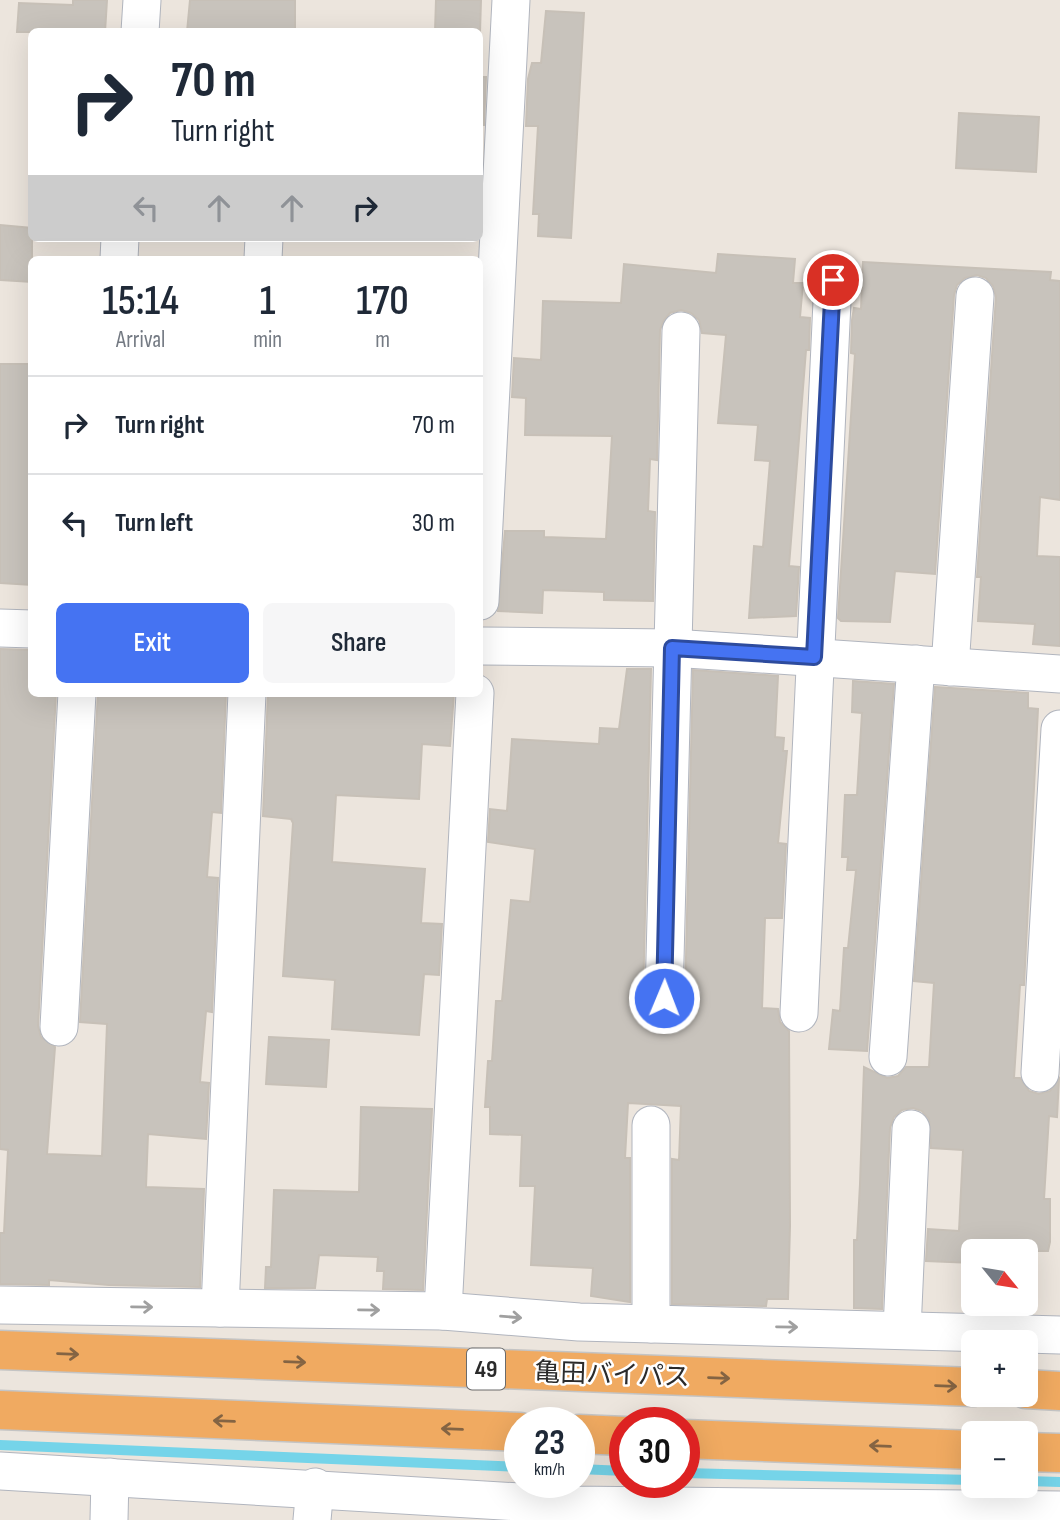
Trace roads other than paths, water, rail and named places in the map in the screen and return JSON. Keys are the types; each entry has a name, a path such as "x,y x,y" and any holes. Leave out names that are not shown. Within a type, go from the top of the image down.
{"highway":[{"name":"亀田バイパス","path":"0,1350 961,1387"},
{"path":"1038,1390 1060,1391"},
{"path":"0,1410 504,1431"},
{"path":"700,1439 961,1450"},
{"path":"1038,1452 1060,1453"}],"street":[{"path":"140,28 142,0"},
{"path":"483,543 511,0"},
{"path":"799,1013 833,280"},
{"path":"888,1058 975,296"},
{"path":"664,998 681,331"},
{"path":"0,628 28,629"},
{"path":"483,646 672,648 1060,674"},
{"path":"59,1027 77,697"},
{"path":"219,1308 247,697"},
{"path":"443,1311 475,697"},
{"path":"1040,1073 1060,729"},
{"path":"651,1125 651,1324"},
{"path":"902,1330 911,1129"},
{"path":"0,1305 443,1311 579,1322 1060,1335"},
{"path":"0,1471 110,1477 313,1504 570,1512 976,1514 1060,1510"},
{"path":"109,1520 110,1477"}],"waterway":[{"path":"0,1445 504,1466"},
{"path":"595,1470 609,1470"},
{"path":"700,1473 961,1480"},
{"path":"1038,1481 1060,1482"}]}
